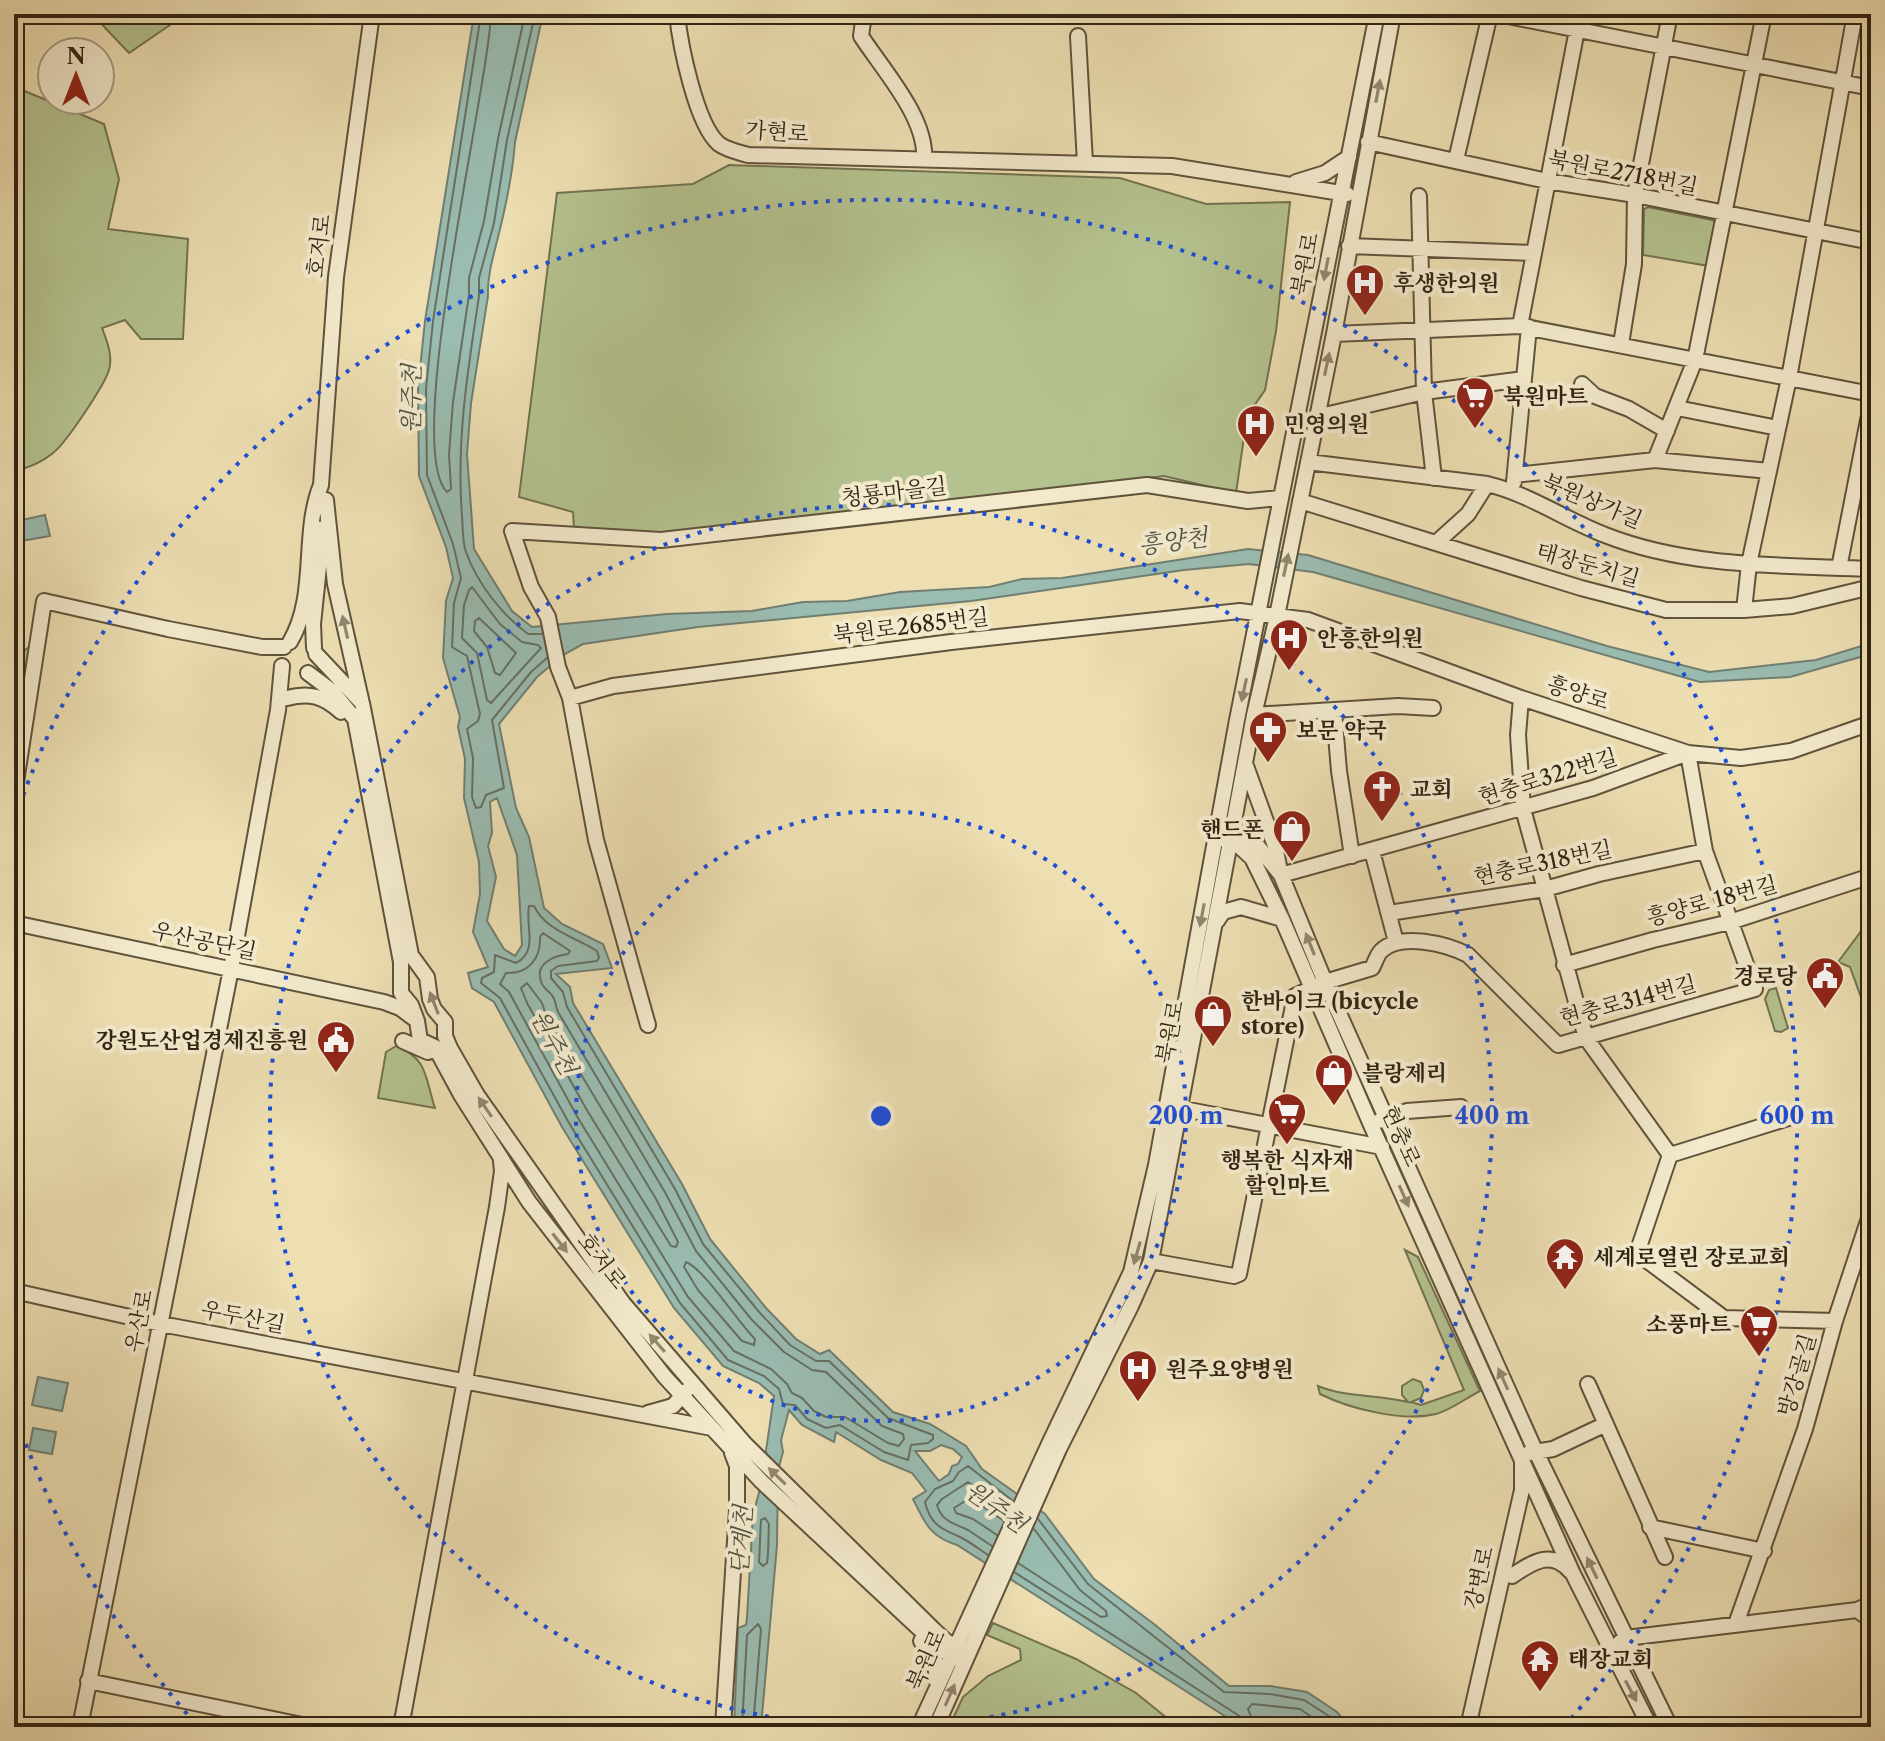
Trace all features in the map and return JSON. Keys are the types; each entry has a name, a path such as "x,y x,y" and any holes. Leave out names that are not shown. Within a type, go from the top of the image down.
{"street":[{"name":"호저로","path":"321,485 336,277 372,14"},
{"name":"가현로","path":"677,14 697,105 706,130 719,144 748,155 1172,166 1359,196"},
{"path":"864,14 861,36 917,122 925,144 924,159"},
{"name":"북원로","path":"1054,1446 1131,1306 1151,1261 1214,925 1225,834 1280,498 1377,14"},
{"name":"북원로","path":"936,1727 974,1617 1054,1446 1136,1257 1225,834 1245,764 1300,501 1393,14"},
{"path":"1456,160 1490,14"},
{"path":"1498,14 1871,88"},
{"name":"북원상가길","path":"1514,483 1524,379 1525,327 1534,253 1580,14"},
{"path":"1621,344 1634,264 1635,195 1670,14"},
{"path":"1655,460 1695,360 1764,14"},
{"path":"1744,610 1749,564 1789,378 1855,14"},
{"path":"1078,36 1085,163"},
{"name":"북원로2718번길","path":"1368,142 1547,181 1635,195 1723,215 1871,242"},
{"path":"1285,184 1325,173 1349,157"},
{"path":"1419,196 1424,392 1434,478"},
{"name":"북원로","path":"1349,246 1534,253"},
{"path":"1334,334 1525,327 1871,394"},
{"path":"1316,417 1424,392 1524,379"},
{"path":"1582,384 1595,396 1629,409 1667,431"},
{"path":"1839,568 1871,405"},
{"path":"1677,408 1778,428"},
{"name":"북원상가길","path":"1308,462 1487,484 1514,483 1655,460 1769,471"},
{"name":"북원상가길","path":"1514,483 1605,535 1675,555 1749,564 1871,569"},
{"path":"1436,543 1468,514 1487,484"},
{"path":"282,704 315,665 313,624 326,500 321,485"},
{"name":"우산로","path":"80,1727 282,704 284,654 304,607 314,502 321,485"},
{"name":"청룡마을길","path":"570,698 558,667 548,617 531,587 512,531 661,540 1147,485 1248,501 1280,498"},
{"name":"호저로","path":"326,500 335,584 362,703 406,934 411,955 428,979 434,1009 445,1022 434,1042"},
{"name":"태장둔치길","path":"1300,501 1581,588 1666,610 1744,610 1792,606 1871,587"},
{"path":"14,795 44,601 284,654 305,641 362,703"},
{"name":"북원로2685번길","path":"570,698 613,686 951,642 1260,609 1277,611"},
{"name":"흥양로","path":"1277,611 1521,698 1688,753 1741,758 1791,751 1871,723"},
{"path":"284,654 291,674 305,674 332,691 355,719 402,972 401,993 392,1001 384,1002"},
{"path":"282,704 301,694 328,700 341,712 351,728 362,756"},
{"path":"570,698 596,840 648,1025"},
{"path":"1521,698 1518,735 1523,809 1586,1038 1670,1155"},
{"path":"1254,715 1398,706 1433,708"},
{"path":"1334,711 1339,771 1352,856"},
{"path":"1688,753 1705,851 1730,922"},
{"name":"현충로322번길","path":"1281,875 1523,809 1593,788 1688,753"},
{"path":"1245,764 1272,834 1281,875"},
{"name":"현충로","path":"1225,834 1255,843 1281,875 1371,1125 1531,1459 1670,1727"},
{"name":"현충로","path":"1225,834 1252,858 1386,1118 1531,1459 1585,1597 1650,1727"},
{"path":"1151,1261 1234,1276 1239,1274 1295,996 1318,984 1372,968 1380,952 1396,942 1372,851"},
{"name":"현충로318번길","path":"1389,913 1545,889 1705,851"},
{"name":"흥양로 18번길","path":"1564,965 1730,922 1871,876"},
{"path":"1214,925 1223,912 1232,908 1251,909 1282,919"},
{"name":"현충로314번길","path":"1396,942 1453,947 1468,955 1558,1045 1755,989 1730,922"},
{"name":"우산공단길","path":"14,923 384,1002 400,1008 417,1021"},
{"path":"402,972 410,968 419,970"},
{"name":"호저로","path":"401,993 411,1005 418,1035 434,1042 477,1095 623,1303 693,1384 761,1481 805,1514"},
{"path":"434,1042 403,1041 445,1064"},
{"name":"호저로","path":"434,1042 461,1095 529,1202 665,1377 712,1429 737,1446"},
{"name":"현충로","path":"1386,1118 1407,1111 1461,1107"},
{"path":"1178,1108 1382,1147"},
{"path":"1670,1155 1798,1115"},
{"path":"1371,1125 1386,1118"},
{"path":"1670,1155 1637,1253 1724,1318 1835,1321"},
{"path":"401,1727 497,1207 502,1171 500,1157"},
{"path":"515,1180 529,1172"},
{"path":"497,1207 504,1198 512,1196 529,1202"},
{"name":"방강골길","path":"1736,1624 1805,1429 1835,1321 1871,1212"},
{"name":"우두산길","path":"14,1291 161,1324 712,1429"},
{"path":"639,1415 665,1401 665,1377"},
{"path":"639,1415 673,1406 693,1384"},
{"path":"1588,1384 1665,1557"},
{"path":"1531,1459 1606,1424"},
{"path":"723,1727 737,1510 737,1446"},
{"path":"737,1446 906,1609 960,1654"},
{"name":"강변로","path":"1474,1721 1512,1576 1531,1459"},
{"path":"737,1510 744,1490 761,1481"},
{"name":"강변로","path":"1474,1721 1526,1488"},
{"path":"1650,1527 1764,1551"},
{"path":"1512,1576 1538,1560 1551,1559 1563,1563 1585,1597"},
{"path":"1609,1648 1626,1638 1864,1607 1871,1620"},
{"path":"906,1609 948,1630 959,1628 974,1617"},
{"path":"906,1609 908,1627 935,1660 938,1680 934,1695"},
{"name":"북원로","path":"919,1727 934,1695 960,1654"},
{"path":"88,1681 312,1727"}],"green space":[{"path":"92,14 186,14 129,53"},
{"path":"14,63 22,90 36,96 36,116 85,116 104,124 119,179 108,229 188,239 183,339 141,339 125,320 102,328 109,349 110,365 93,401 53,453 35,465 14,471"},
{"path":"729,165 1120,178 1206,204 1290,202 1276,331 1265,390 1247,416 1236,493 1164,476 686,534 574,529 573,512 519,497 557,193 693,184"},
{"path":"1648,207 1717,221 1709,266 1643,255 1644,209"},
{"path":"32,645 20,713 14,707 14,658"},
{"path":"1871,918 1871,1025 1850,967 1838,962"},
{"path":"1776,988 1788,1028 1781,1032 1775,1031 1765,999 1769,990"},
{"path":"396,1046 420,1063 435,1108 378,1098 386,1052"},
{"path":"1405,1250 1418,1257 1480,1391 1442,1412 1423,1416 1361,1409 1320,1394 1318,1386 1408,1402 1402,1395 1402,1386 1413,1379 1421,1382 1424,1390 1421,1398 1411,1402 1421,1405 1464,1390"},
{"path":"993,1623 1076,1659 1136,1693 1178,1727 949,1727 963,1697 988,1676 1021,1660 1020,1649 987,1635"}],"water":[{"name":"원주천","path":"474,14 543,14 490,270 467,454 474,549 512,611 532,627 667,614 752,611 803,602 847,601 900,592 989,587 1022,579 1062,578 1248,549 1308,555 1607,646 1709,672 1816,660 1871,643 1871,654 1790,677 1700,682 1313,572 1249,564 1184,570 971,601 698,627 583,644 563,655 537,677 499,724 516,808 529,837 544,908 562,924 603,944 612,968 556,974 570,987 573,1003 682,1184 710,1239 766,1308 796,1339 820,1354 829,1350 893,1412 930,1424 966,1446 982,1469 1045,1514 1094,1579 1229,1686 1270,1686 1307,1692 1337,1712 1350,1727 1242,1727 957,1545 940,1538 925,1522 913,1499 926,1491 912,1473 881,1460 836,1432 834,1442 802,1425 789,1410 781,1440 783,1452 778,1470 777,1545 761,1727 734,1727 738,1628 746,1625 753,1515 761,1485 774,1396 759,1383 723,1366 674,1308 562,1127 494,1002 472,988 468,973 488,967 473,932 480,894 479,862 464,798 465,759 458,727 460,717 443,658 446,601 453,578 446,547 419,476 418,388 425,321","holes":["497,798 517,855 522,945 515,956 504,949 487,921 496,877 488,846 492,833 490,802","941,1445 953,1449 962,1457 939,1481 915,1451 930,1451"]},
{"path":"45,515 50,536 21,541 17,521"},
{"path":"38,1377 68,1383 62,1411 32,1405"},
{"path":"33,1428 56,1432 52,1454 29,1450"}],"place":[{"name":"후생한의원","path":"1365,317"},
{"name":"북원마트","path":"1475,430"},
{"name":"민영의원","path":"1256,458"},
{"name":"안흥한의원","path":"1289,672"},
{"name":"보문 약국","path":"1268,764"},
{"name":"교회","path":"1382,823"},
{"name":"핸드폰","path":"1292,863"},
{"name":"경로당","path":"1825,1010"},
{"name":"한바이크 (bicycle store)","path":"1213,1048"},
{"name":"강원도산업경제진흥원","path":"336,1074"},
{"name":"블랑제리","path":"1334,1107"},
{"name":"행복한 식자재 할인마트","path":"1287,1146"},
{"name":"세계로열린 장로교회","path":"1565,1291"},
{"name":"소풍마트","path":"1759,1358"},
{"name":"원주요양병원","path":"1138,1403"},
{"name":"태장교회","path":"1540,1693"}],"water label":[{"name":"흥양천","path":"1173,541"},
{"name":"단계천","path":"741,1540"}]}
